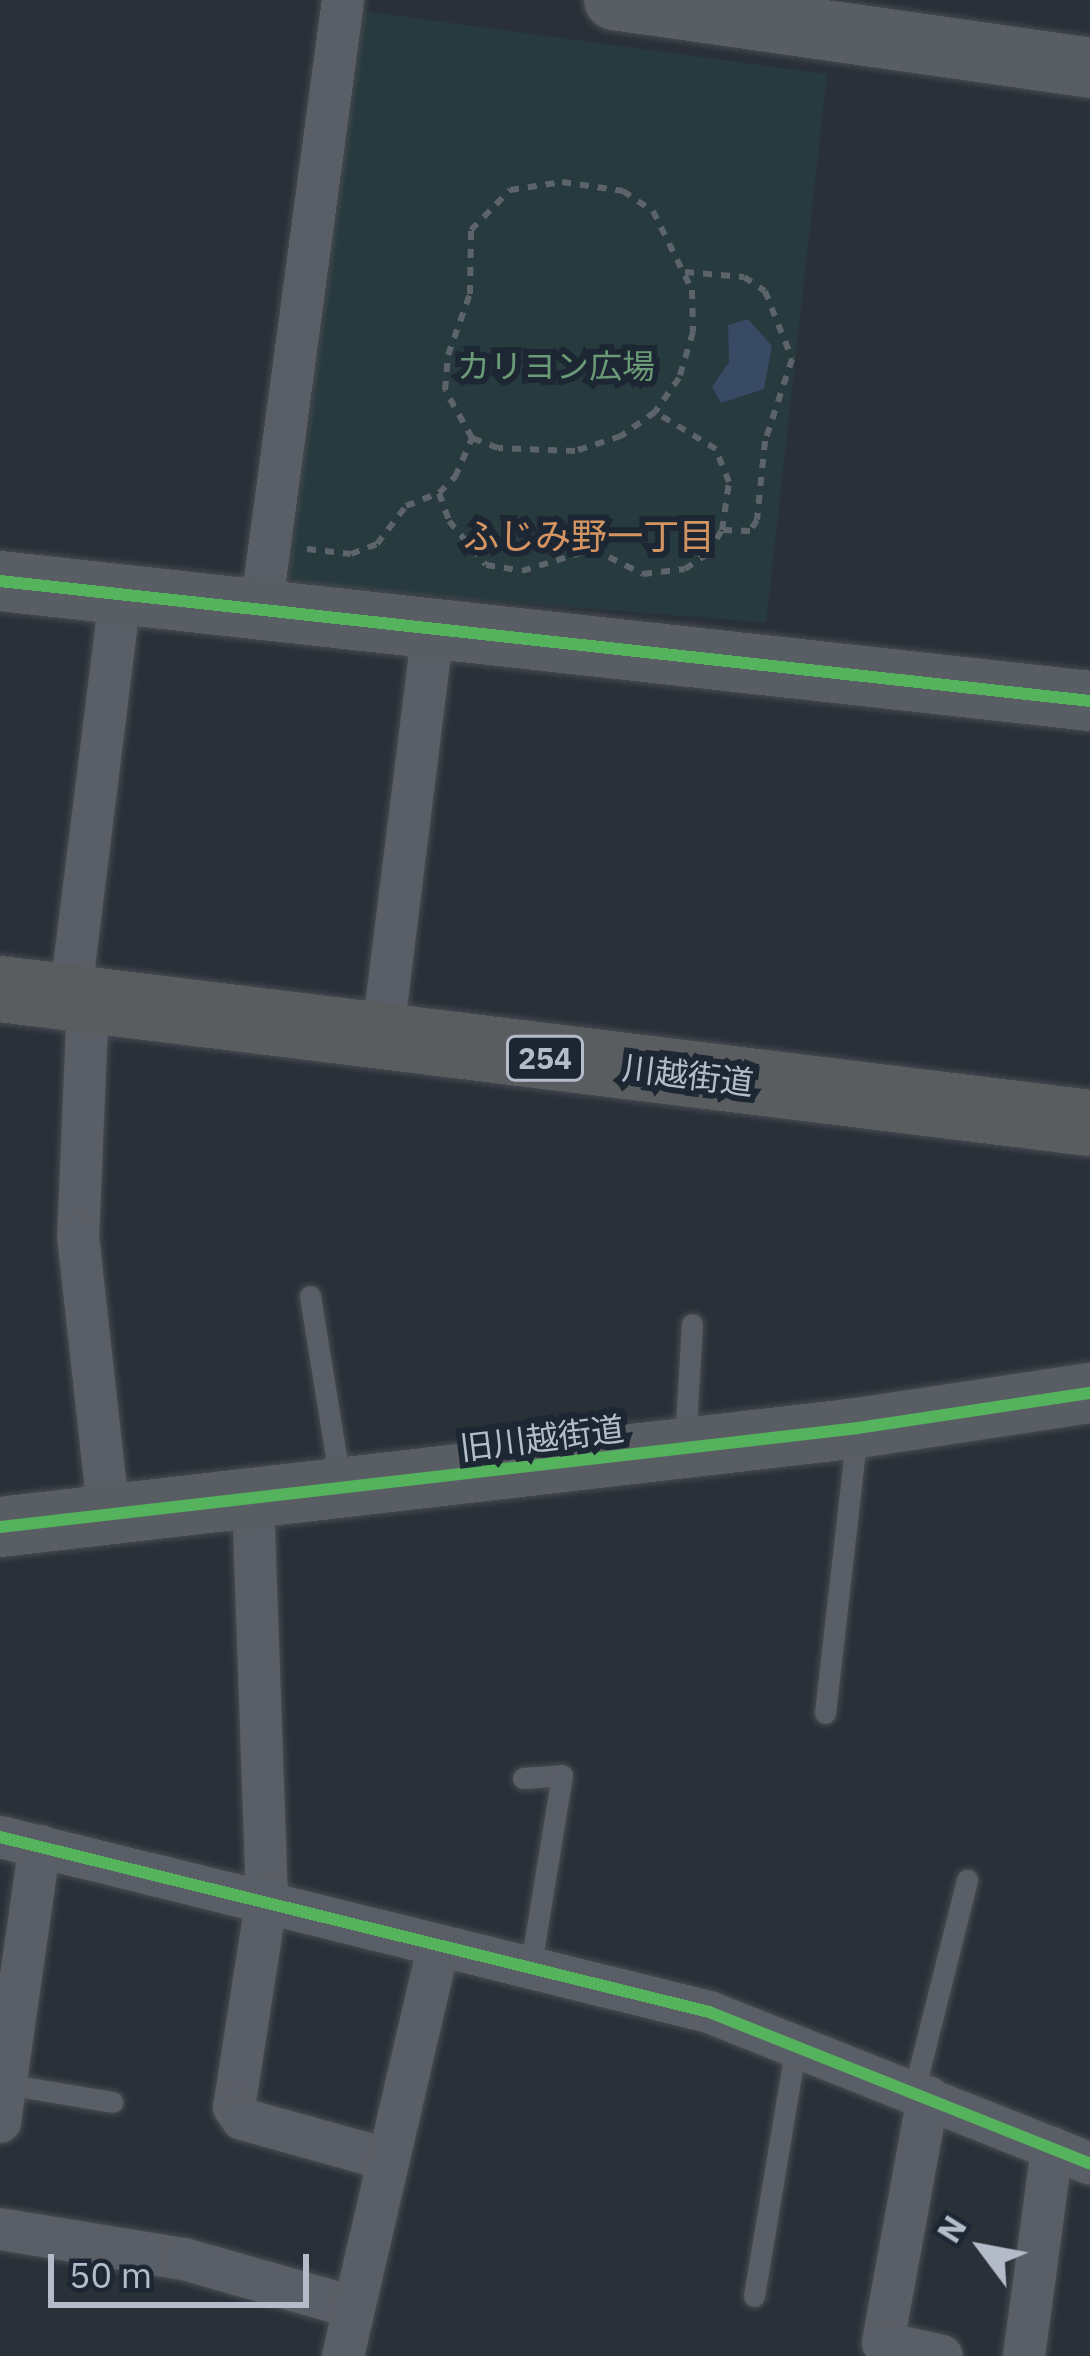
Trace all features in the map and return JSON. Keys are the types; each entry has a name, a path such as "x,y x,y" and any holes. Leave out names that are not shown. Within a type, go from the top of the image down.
{"highway":[{"name":"川越街道","path":"0,988 382,1039 1090,1123"}],"street":[{"path":"261,610 343,0"},
{"path":"614,0 869,21 1090,68"},
{"path":"0,581 1090,701"},
{"path":"109,1516 78,1235 79,1000 120,596"},
{"path":"382,1039 434,628"},
{"name":"旧川越街道","path":"0,1527 858,1428 1090,1393"},
{"path":"253,1498 266,1897 236,2116 386,2159"},
{"path":"3,2103 20,1842 266,1897 438,1949 709,2012 1071,2156 1024,2356"},
{"path":"343,2356 349,2306 438,1949"},
{"path":"921,2094 883,2343 942,2356"},
{"path":"0,2229 184,2259 349,2306"}],"lane":[{"path":"310,1296 341,1488"},
{"path":"684,1448 692,1324"},
{"path":"825,1714 858,1428"},
{"path":"523,1778 562,1775 530,1970"},
{"path":"921,2094 967,1880"},
{"path":"754,2296 796,2046"},
{"path":"3,2103 112,2102"}],"path":[{"path":"531,184 623,190 653,211 685,272 693,332 679,378 655,412 621,436 575,451 498,448 472,438 445,390 448,355 470,294 471,230 496,197 531,184"},
{"path":"685,272 744,277 765,291 792,359 765,441 757,520 750,531 722,530"},
{"path":"440,493 465,544 505,571 593,549 662,575 707,554 730,505 716,449 686,424 655,412"},
{"path":"307,550 351,554 377,544 406,506 440,493 472,438"}],"green space":[{"name":"カリヨン広場","path":"363,11 827,74 766,623 298,585 288,573"}],"water":[{"path":"748,319 772,346 764,389 721,403 712,387 729,362 728,325"}],"cycle path":[{"path":"0,581 1090,701"},
{"path":"0,1527 858,1428 1090,1393"},
{"path":"0,1837 709,2012 1090,2164"}],"district":[{"name":"ふじみ野一丁目","path":"589,536"}]}
